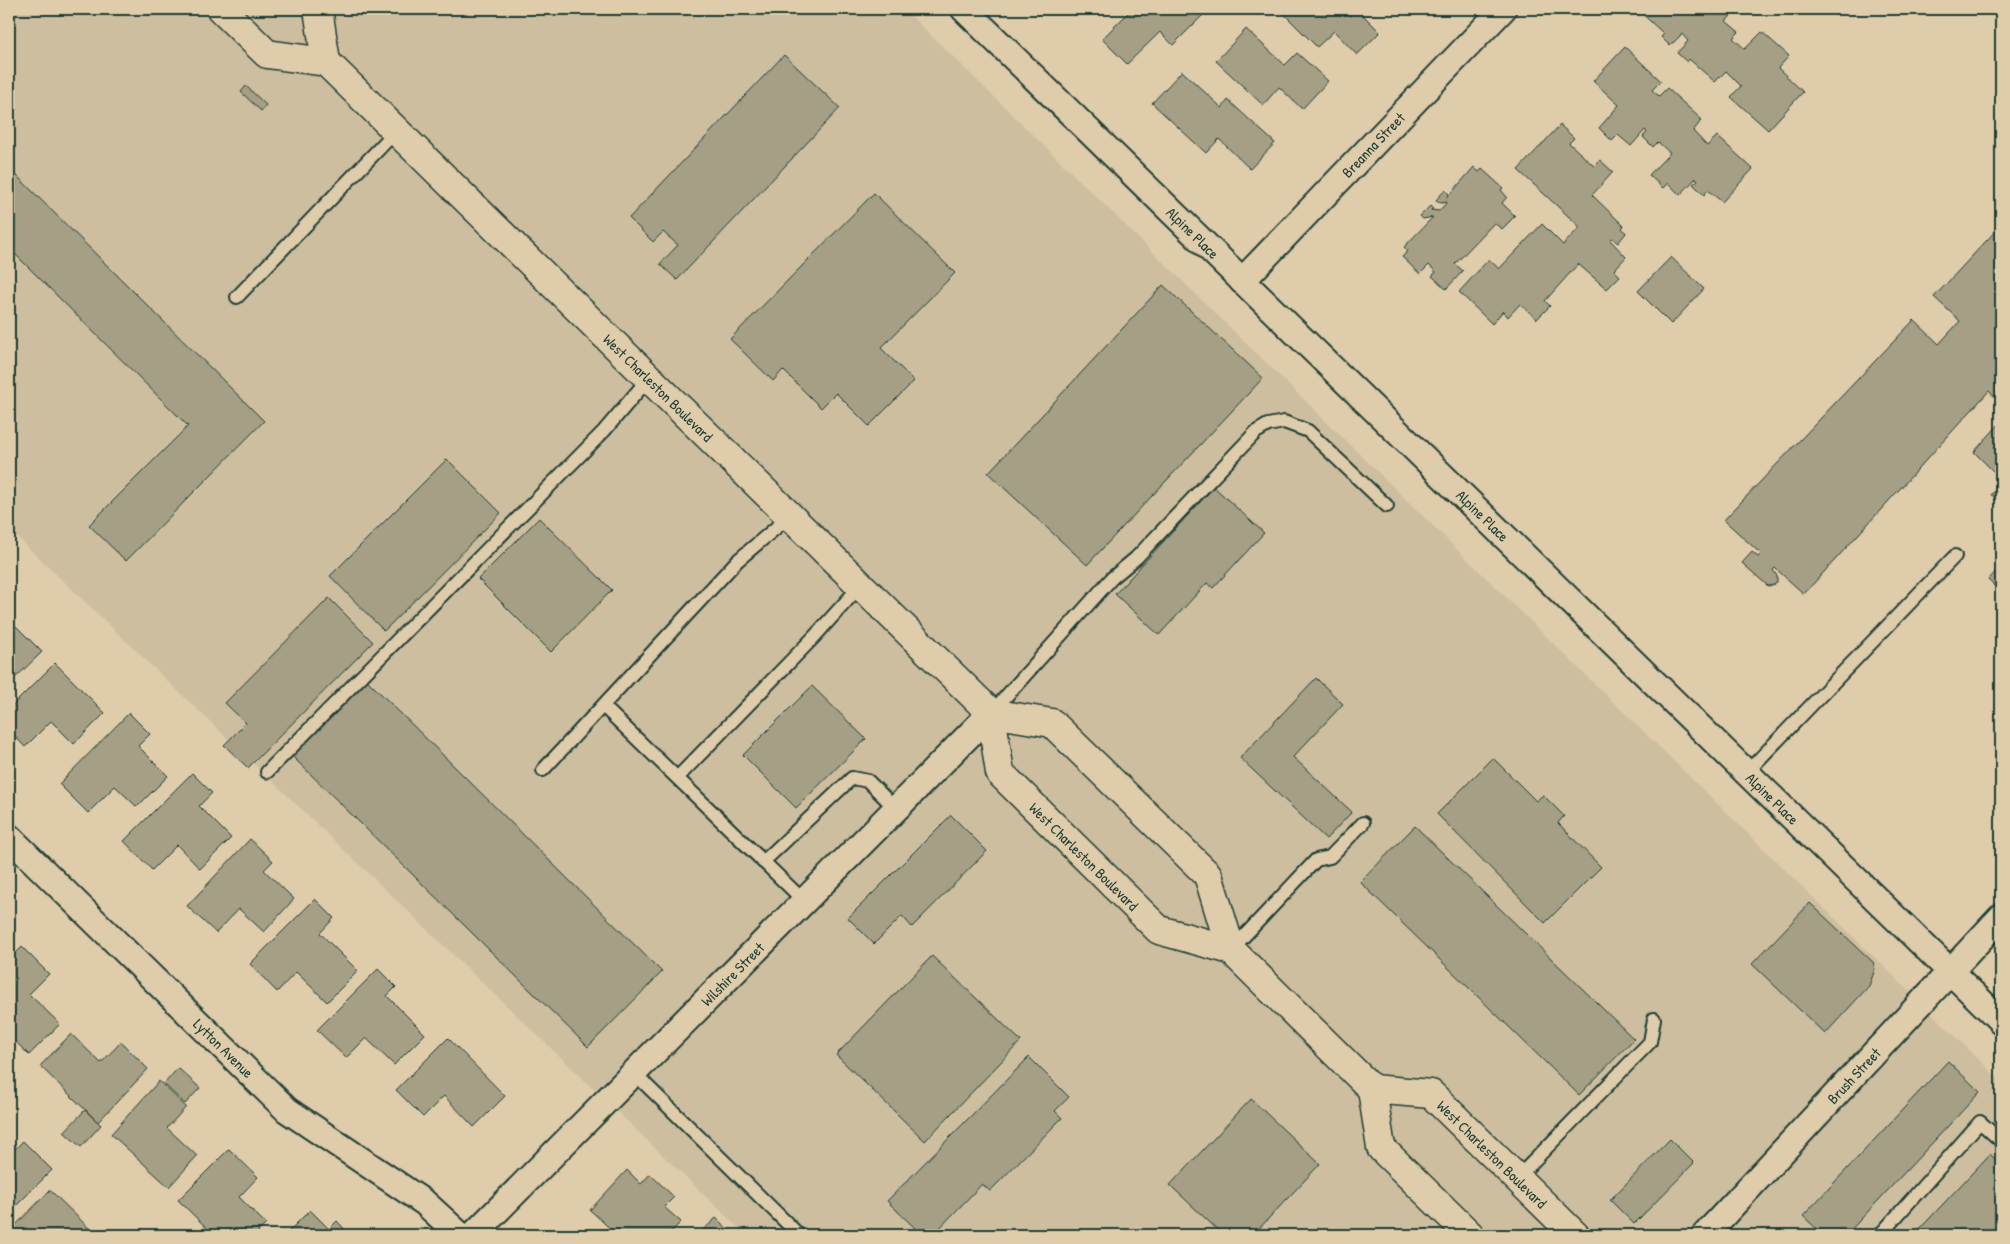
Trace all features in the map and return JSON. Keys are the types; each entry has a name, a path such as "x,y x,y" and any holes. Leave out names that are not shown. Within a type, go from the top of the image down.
{"main road":[{"path":"221,9 267,54 326,62 318,9"},
{"name":"West Charleston Boulevard","path":"326,62 991,713 1052,723 1208,875 1231,950 1372,1089 1431,1094 1575,1235"},
{"name":"West Charleston Boulevard","path":"991,713 1000,773 1159,930 1231,950"},
{"path":"1372,1089 1380,1148 1470,1235"}],"street":[{"name":"Alpine Place","path":"964,9 2001,1021"},
{"name":"Breanna Street","path":"1242,281 1503,9"},
{"name":"Wilshire Street","path":"473,1235 991,713"},
{"name":"Lytton Avenue","path":"9,836 287,1110 424,1203 460,1235"},
{"name":"Brush Street","path":"1705,1235 2001,917"}],"lane":[{"path":"237,297 396,131"},
{"path":"267,772 604,431 649,378"},
{"path":"991,713 1112,578 1136,558 1256,432 1268,425 1284,422 1308,431 1386,506"},
{"path":"543,770 737,561 790,516"},
{"path":"1746,773 1954,556"},
{"path":"678,777 814,637 860,585"},
{"path":"603,706 804,901"},
{"path":"763,862 852,778 868,781 896,808"},
{"path":"1231,950 1316,860 1330,857 1363,823"},
{"path":"1517,1178 1650,1042 1654,1019"},
{"path":"634,1073 799,1235"},
{"path":"1880,1235 1980,1122 2001,1141"}],"shaded area":[{"path":"9,9 904,9 2001,1081 2001,1235 746,1235 9,529"}],"building":[{"path":"1132,9 1209,9 1173,45 1160,32 1127,64 1102,39"},
{"path":"1279,9 1342,9 1350,16 1357,9 1380,32 1357,55 1334,31 1317,47"},
{"path":"1637,9 1738,9 1726,21 1739,32 1733,38 1745,49 1762,32 1789,56 1778,68 1803,92 1768,130 1731,97 1741,86 1726,71 1715,82 1689,59 1687,62 1677,53 1688,41 1682,34 1670,46 1661,37 1664,34"},
{"path":"1246,29 1285,65 1297,53 1328,81 1302,109 1279,87 1263,105 1216,61"},
{"path":"1625,47 1661,81 1652,90 1659,96 1667,88 1702,120 1693,131 1707,146 1717,136 1753,169 1722,202 1708,190 1704,195 1693,184 1698,180 1696,178 1680,195 1668,183 1663,188 1649,175 1670,153 1658,142 1653,147 1643,137 1647,132 1645,130 1631,146 1618,135 1612,141 1599,128 1619,105 1593,81"},
{"path":"784,55 840,108 677,280 660,264 678,245 663,232 653,242 629,218"},
{"path":"1182,71 1222,108 1228,100 1275,143 1250,169 1219,139 1206,153 1152,103"},
{"path":"246,86 266,105 261,111 241,92"},
{"path":"1560,125 1574,138 1569,143 1594,166 1600,160 1613,172 1592,195 1624,226 1622,228 1626,233 1618,243 1612,238 1610,240 1626,257 1614,270 1620,276 1607,289 1578,264 1545,301 1550,306 1537,319 1520,304 1508,317 1503,311 1492,324 1459,292 1489,259 1499,269 1542,224 1563,245 1580,227 1518,170"},
{"path":"1474,167 1479,172 1482,169 1503,188 1501,190 1507,197 1502,203 1515,216 1502,229 1494,223 1455,264 1463,271 1446,289 1432,276 1436,272 1429,265 1420,274 1402,257 1408,251 1404,247 1433,217 1423,219 1420,216 1430,206 1433,209 1431,210 1439,211 1447,202 1441,203 1436,200 1445,190 1449,194 1447,198"},
{"path":"9,168 264,421 126,561 89,525 188,426 9,248"},
{"path":"874,193 955,273 881,348 914,381 869,426 836,393 821,408 783,370 773,381 730,339"},
{"path":"2001,225 2001,404 1989,391 1804,594 1775,568 1773,570 1777,576 1777,582 1774,585 1768,586 1742,563 1752,552 1758,557 1761,554 1724,520 1914,320 1939,344 1960,321 1934,297"},
{"path":"1671,257 1704,289 1671,324 1638,291"},
{"path":"1163,285 1263,378 1087,565 988,473"},
{"path":"2001,422 2001,479 1974,452"},
{"path":"447,459 501,513 384,631 330,576"},
{"path":"2001,484 2001,500 1991,495"},
{"path":"1214,487 1264,533 1213,588 1207,583 1159,635 1115,594"},
{"path":"539,518 612,590 551,652 478,579"},
{"path":"2001,566 2001,592 1988,580"},
{"path":"329,598 373,642 248,768 224,745 246,723 225,703"},
{"path":"9,619 42,652 10,683 9,681"},
{"path":"55,663 105,713 74,744 51,721 25,747 9,730 9,709"},
{"path":"1316,678 1343,704 1293,757 1352,812 1326,839 1240,758"},
{"path":"367,680 662,972 588,1047 292,756"},
{"path":"812,686 866,739 796,808 743,755"},
{"path":"129,713 150,734 138,746 168,776 137,807 115,786 88,813 59,784"},
{"path":"1493,758 1536,801 1543,795 1564,816 1558,823 1601,867 1545,923 1437,814"},
{"path":"192,773 212,793 199,806 231,838 200,869 177,845 152,870 124,841"},
{"path":"951,815 987,851 912,927 902,916 874,944 848,918"},
{"path":"1415,826 1634,1039 1579,1095 1360,882"},
{"path":"250,839 273,861 264,870 294,899 264,932 239,909 216,933 187,906"},
{"path":"315,899 334,918 320,933 358,971 327,1002 296,972 277,992 250,964"},
{"path":"1810,903 1873,962 1875,969 1869,986 1825,1034 1752,964"},
{"path":"22,947 49,974 29,994 60,1024 29,1055 9,1035 9,960"},
{"path":"932,956 1021,1041 925,1141 836,1055"},
{"path":"378,969 396,987 387,996 425,1034 394,1065 366,1038 346,1058 317,1030"},
{"path":"71,1034 101,1063 121,1042 148,1069 98,1122 40,1066"},
{"path":"448,1038 505,1096 474,1127 444,1096 423,1117 396,1090"},
{"path":"1029,1057 1069,1097 1055,1111 1062,1118 990,1191 982,1184 933,1235 922,1235 887,1201"},
{"path":"1948,1061 1980,1092 1846,1235 1823,1235 1803,1216"},
{"path":"178,1068 200,1088 185,1104 164,1084"},
{"path":"159,1081 186,1107 167,1128 197,1156 169,1187 111,1134"},
{"path":"1251,1099 1320,1164 1253,1235 1223,1235 1170,1185"},
{"path":"85,1110 101,1125 81,1147 64,1132"},
{"path":"1670,1139 1694,1163 1634,1224 1610,1200"},
{"path":"23,1141 52,1170 9,1213 9,1147 13,1151"},
{"path":"229,1149 258,1177 239,1197 266,1224 255,1235 214,1235 178,1200"},
{"path":"1990,1154 2001,1165 2001,1235 1914,1235"},
{"path":"627,1170 641,1184 650,1174 674,1197 664,1207 681,1222 668,1235 617,1235 590,1210"},
{"path":"50,1190 96,1235 9,1235 9,1232"},
{"path":"310,1210 329,1229 337,1221 350,1235 285,1235"},
{"path":"716,1218 734,1235 698,1235"}]}
